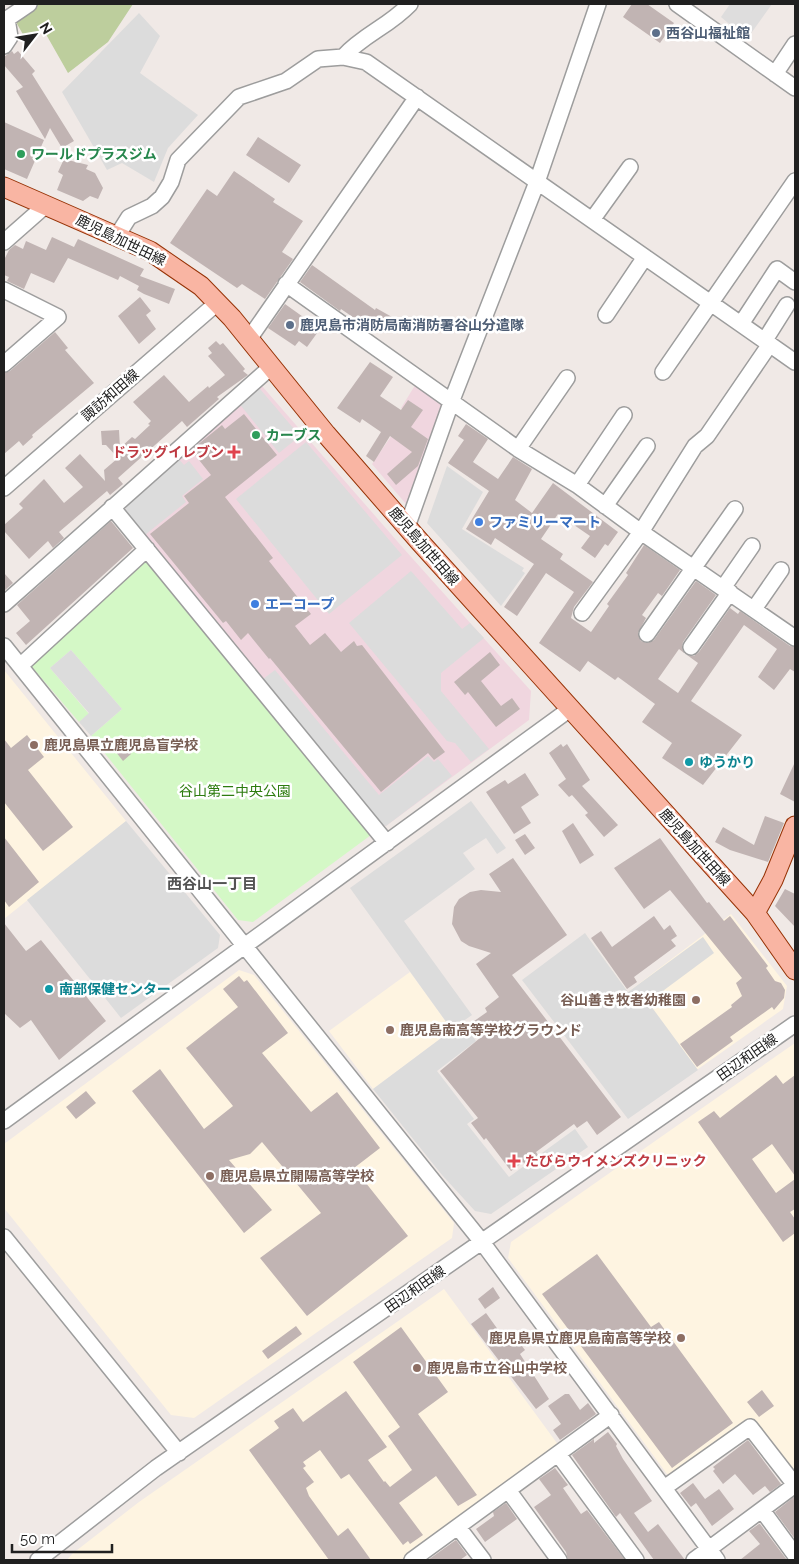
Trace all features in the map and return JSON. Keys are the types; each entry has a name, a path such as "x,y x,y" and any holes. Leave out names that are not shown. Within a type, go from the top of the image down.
{"main road":[{"name":"鹿児島加世田線","path":"4,188 150,251 179,269 201,286 249,339 407,527 755,913 795,970"},
{"path":"755,913 773,880 794,833"}],"street":[{"path":"4,46 10,37 6,19 29,4"},
{"path":"343,56 356,43 395,20 410,4"},
{"path":"407,527 452,400 537,182 598,4"},
{"path":"677,4 795,88"},
{"path":"775,74 795,44"},
{"path":"117,236 129,217 152,206 162,197 171,182 178,160 239,97 286,81 318,59 343,56 366,62 794,359"},
{"path":"249,339 417,97"},
{"path":"592,220 630,168"},
{"path":"660,370 708,300 795,181"},
{"path":"4,242 46,205"},
{"path":"606,314 645,257"},
{"path":"741,324 776,269 795,282"},
{"path":"286,284 452,400 518,449 577,485 641,532 795,638"},
{"path":"4,290 58,317 4,364"},
{"name":"諏訪和田線","path":"4,488 217,303"},
{"path":"582,613 641,532 695,446 707,436 767,342 787,305"},
{"path":"4,604 271,367"},
{"path":"518,449 567,378"},
{"path":"577,485 624,415"},
{"path":"605,506 647,446"},
{"path":"112,507 387,842"},
{"path":"647,634 735,509"},
{"path":"691,647 752,546"},
{"path":"20,666 147,549"},
{"path":"754,609 781,570"},
{"path":"4,646 482,1242 713,1555"},
{"path":"4,1121 570,709"},
{"name":"田辺和田線","path":"39,1560 156,1468 795,1024"},
{"path":"4,1237 179,1453"},
{"path":"412,1560 611,1415"},
{"path":"664,1488 750,1427 795,1485 762,1510 713,1555 694,1560"},
{"path":"558,1454 636,1560"},
{"path":"508,1490 559,1560"},
{"path":"762,1510 795,1556"},
{"path":"458,1527 483,1560"}],"shaded area":[{"path":"730,4 772,4 747,39 721,17"},
{"path":"139,13 160,36 140,73 198,115 168,148 154,182 122,163 107,170 62,92"},
{"path":"419,379 445,397 406,504 372,464 407,413 401,408"},
{"path":"256,386 262,386 531,691 529,720 386,826 380,824 125,511 127,502"},
{"path":"260,389 300,436 279,453 238,402 251,391"},
{"path":"306,442 402,555 329,614 236,499"},
{"path":"177,457 184,465 189,461 203,479 182,496 186,502 145,535 125,511 127,502"},
{"path":"447,466 483,492 462,529 524,568 522,571 525,573 501,606 427,523"},
{"path":"411,571 462,629 470,623 484,638 441,673 441,691 489,749 471,762 455,743 447,741 349,623"},
{"path":"71,650 122,709 91,736 79,722 89,713 50,668"},
{"name":"鹿児島県立鹿児島盲学校","path":"4,670 126,821 4,919"},
{"path":"275,670 379,795 428,756 434,762 438,759 452,776 386,826 380,824 263,679"},
{"path":"471,801 506,848 497,854 486,838 463,853 475,869 404,921 472,1015 462,1022 476,1041 437,1071 474,1119 467,1124 509,1177 575,1129 588,1147 491,1214 475,1211 442,1175 373,1089 452,1030 350,888"},
{"path":"126,821 220,935 218,948 121,1018 27,900"},
{"name":"谷山善き牧者幼稚園","path":"731,914 787,986 783,1009 674,1086 585,933 628,992"},
{"path":"585,933 628,992 703,937 714,953 648,1002 698,1070 628,1119 522,980"},
{"name":"鹿児島県立開陽高等学校","path":"239,970 254,975 454,1223 452,1238 194,1418 171,1415 4,1208 4,1144"},
{"name":"鹿児島南高等学校グラウンド","path":"410,972 452,1030 373,1089 329,1031"},
{"name":"鹿児島県立鹿児島南高等学校","path":"795,1043 795,1472 750,1418 674,1475 667,1474 508,1258 511,1242"},
{"name":"鹿児島市立谷山中学校","path":"444,1289 559,1446 401,1560 67,1560 72,1554 139,1502"}],"green space":[{"path":"36,4 133,4 108,42 68,73 43,29 25,38 12,15"},
{"name":"谷山第二中央公園","path":"143,559 151,562 371,835 253,922 238,920 91,736 122,709 71,650 50,668 89,714 79,722 32,667 33,658"}],"building":[{"name":"西谷山福祉館","path":"632,4 647,4 674,23 660,43 623,17"},
{"path":"12,51 14,54 18,51 35,71 32,74 74,141 62,148 50,128 45,139 16,91 23,87 4,65 4,57"},
{"name":"ワールドプラスジム","path":"4,122 44,140 27,179 4,169"},
{"path":"258,137 301,165 289,183 246,155"},
{"path":"64,159 88,165 86,169 95,173 103,188 98,199 90,196 83,201 57,190 63,175 58,172"},
{"path":"234,171 275,199 273,202 303,221 282,252 293,259 265,299 242,284 237,288 170,243 207,189 217,196"},
{"path":"52,237 74,247 78,239 144,269 140,276 175,289 169,304 137,290 139,286 120,276 118,280 68,258 54,283 31,273 24,289 7,281 9,277 4,275 4,260 9,250 15,245 23,249 26,241 46,250"},
{"path":"312,265 375,310 376,308 392,317 383,333 362,320 360,322 341,309 340,311 300,282"},
{"path":"140,297 151,311 146,315 156,329 139,344 118,316"},
{"name":"鹿児島市消防局南消防署谷山分遣隊","path":"285,304 320,329 307,347 299,341 295,346 268,328"},
{"path":"55,332 68,348 65,350 94,383 32,435 33,437 23,446 19,441 4,454 4,373 10,371"},
{"path":"216,341 220,345 223,343 248,375 217,397 219,399 187,427 182,421 118,478 123,484 110,495 107,491 59,532 64,538 53,548 48,541 29,559 4,531 4,525 23,508 19,504 44,479 64,503 83,487 65,468 80,454 105,481 104,470 118,458 106,445 102,445 101,431 119,430 120,448 132,437 135,439 150,425 148,424 151,421 133,402 164,375 189,402 208,386 209,388 225,375 208,356 212,353 208,348"},
{"path":"370,362 393,377 380,396 401,410 408,400 423,410 411,427 428,439 418,466 396,485 387,474 412,452 390,436 374,462 366,456 381,432 362,419 360,423 337,408"},
{"path":"244,414 277,455 225,497 273,558 269,561 311,614 295,626 310,645 325,633 341,652 354,641 357,646 362,645 445,752 434,760 428,753 381,792 248,633 241,640 226,621 223,623 150,534 189,503 184,496 211,475 191,450 222,425 225,429"},
{"path":"466,424 488,439 473,462 498,479 513,457 532,469 515,500 532,513 553,483 618,532 608,546 605,544 595,558 581,548 590,536 558,514 541,539 563,554 560,559 593,582 574,607 571,618 591,632 609,606 607,604 628,575 626,573 644,545 680,570 662,596 658,593 642,615 646,618 638,633 641,641 647,643 654,640 696,581 716,595 683,642 684,653 679,649 658,679 678,693 698,663 687,655 694,656 699,652 730,608 738,614 740,611 790,646 795,647 795,672 790,669 774,690 758,677 777,649 744,625 691,701 742,735 703,785 662,758 672,743 642,722 655,704 618,677 615,680 588,661 580,672 539,643 574,592 546,573 517,616 504,607 534,564 495,538 491,545 466,529 489,491 448,463 464,440 458,436"},
{"path":"111,521 133,548 26,645 16,633 30,621 17,605"},
{"path":"4,573 13,583 4,591"},
{"path":"490,652 500,665 481,681 501,706 512,698 520,709 496,727 468,692 465,695 454,682"},
{"path":"27,735 44,757 28,770 73,827 43,851 4,802 4,739 11,748"},
{"path":"120,740 131,754 123,761 112,747"},
{"path":"561,744 563,747 567,744 590,780 582,786 618,825 604,837 585,815 588,813 572,795 569,797 558,785 566,779 549,753"},
{"path":"795,762 795,802 780,794"},
{"path":"525,773 539,795 521,807 531,823 514,834 486,792 505,780 508,784"},
{"path":"765,816 784,823 768,862 730,850 715,842 723,827 754,845"},
{"path":"573,823 594,855 580,864 562,831"},
{"path":"525,834 535,848 525,855 515,840"},
{"path":"4,837 39,882 9,907 4,900"},
{"path":"660,838 707,903 709,902 724,921 730,916 768,966 766,968 775,981 781,983 785,990 784,998 774,1010 772,1007 730,1037 733,1041 697,1067 680,1044 732,1007 731,1005 742,996 736,983 742,978 670,890 644,909 614,868"},
{"path":"513,858 567,935 512,975 621,1117 597,1135 587,1121 577,1128 574,1124 536,1152 538,1155 526,1165 523,1162 511,1171 486,1138 484,1140 471,1123 478,1118 440,1071 480,1038 470,1024 487,1012 485,1008 499,997 476,964 491,953 469,946 461,941 452,924 454,907 459,899 470,892 481,890 501,892 489,874"},
{"path":"785,889 795,894 795,927 775,906"},
{"path":"654,916 664,930 670,925 677,936 671,940 676,946 634,977 637,982 627,989 591,938 601,931 612,947"},
{"name":"南部保健センター","path":"4,923 26,951 41,940 106,1021 59,1060 31,1020 20,1028 4,1013"},
{"path":"239,976 244,982 247,980 288,1033 262,1053 311,1112 337,1092 380,1148 354,1168 408,1236 307,1316 260,1258 321,1213 262,1142 250,1154 229,1160 272,1210 244,1233 132,1091 160,1069 204,1129 233,1106 186,1048 238,1007 223,989"},
{"path":"776,1075 783,1084 795,1075 795,1176 772,1144 752,1159 776,1193 795,1179 795,1209 790,1212 795,1219 795,1233 783,1242 698,1122 714,1111 720,1118"},
{"path":"86,1091 96,1103 76,1119 66,1107"},
{"path":"597,1254 651,1327 659,1322 733,1423 672,1468 542,1294"},
{"path":"493,1287 500,1298 485,1309 478,1299"},
{"path":"486,1313 504,1338 512,1333 525,1350 520,1354 549,1399 536,1409 471,1324"},
{"path":"296,1326 302,1334 268,1359 262,1351"},
{"path":"401,1327 448,1392 418,1414 477,1495 458,1506 436,1476 399,1503 423,1535 410,1544 408,1541 403,1545 349,1474 341,1479 320,1450 303,1462 306,1466 303,1468 314,1482 306,1488 309,1496 338,1536 348,1528 371,1560 329,1560 249,1450 279,1428 274,1421 293,1408 303,1422 346,1391 387,1447 368,1460 384,1482 390,1487 412,1470 388,1436 400,1427 353,1362"},
{"path":"762,1390 774,1406 759,1417 747,1402"},
{"path":"565,1394 569,1394 580,1410 588,1403 596,1414 560,1440 553,1430 561,1424 548,1406"},
{"path":"608,1432 617,1444 616,1446 623,1459 652,1501 634,1513 648,1532 658,1524 685,1560 654,1560 620,1513 616,1517 572,1455 594,1439 594,1443"},
{"path":"748,1440 781,1484 770,1492 765,1486 753,1495 735,1474 723,1484 713,1471 715,1469 713,1467"},
{"path":"555,1468 568,1485 563,1488 581,1514 587,1510 625,1560 568,1560 566,1552 534,1507 551,1495 539,1479"},
{"path":"693,1483 705,1499 719,1489 734,1509 712,1526 696,1503 691,1507 680,1493"},
{"path":"795,1496 795,1539 775,1512"},
{"path":"506,1503 517,1519 485,1542 476,1529 494,1516 493,1512"},
{"path":"759,1524 787,1560 740,1560 760,1544 749,1531"},
{"path":"456,1540 467,1555 460,1560 428,1560"}],"place":[{"name":"西谷山福祉館","path":"656,33"},
{"name":"ワールドプラスジム","path":"21,154"},
{"name":"鹿児島市消防局南消防署谷山分遣隊","path":"290,325"},
{"name":"カーブス","path":"256,435"},
{"name":"ドラッグイレブン","path":"234,452"},
{"name":"ファミリーマート","path":"479,522"},
{"name":"エーコープ","path":"255,604"},
{"name":"鹿児島県立鹿児島盲学校","path":"34,745"},
{"name":"ゆうかり","path":"689,762"},
{"name":"南部保健センター","path":"49,989"},
{"name":"谷山善き牧者幼稚園","path":"696,1000"},
{"name":"鹿児島南高等学校グラウンド","path":"390,1030"},
{"name":"たびらウイメンズクリニック","path":"514,1161"},
{"name":"鹿児島県立開陽高等学校","path":"210,1176"},
{"name":"鹿児島県立鹿児島南高等学校","path":"681,1338"},
{"name":"鹿児島市立谷山中学校","path":"417,1368"}],"district":[{"name":"西谷山一丁目","path":"212,884"}]}
